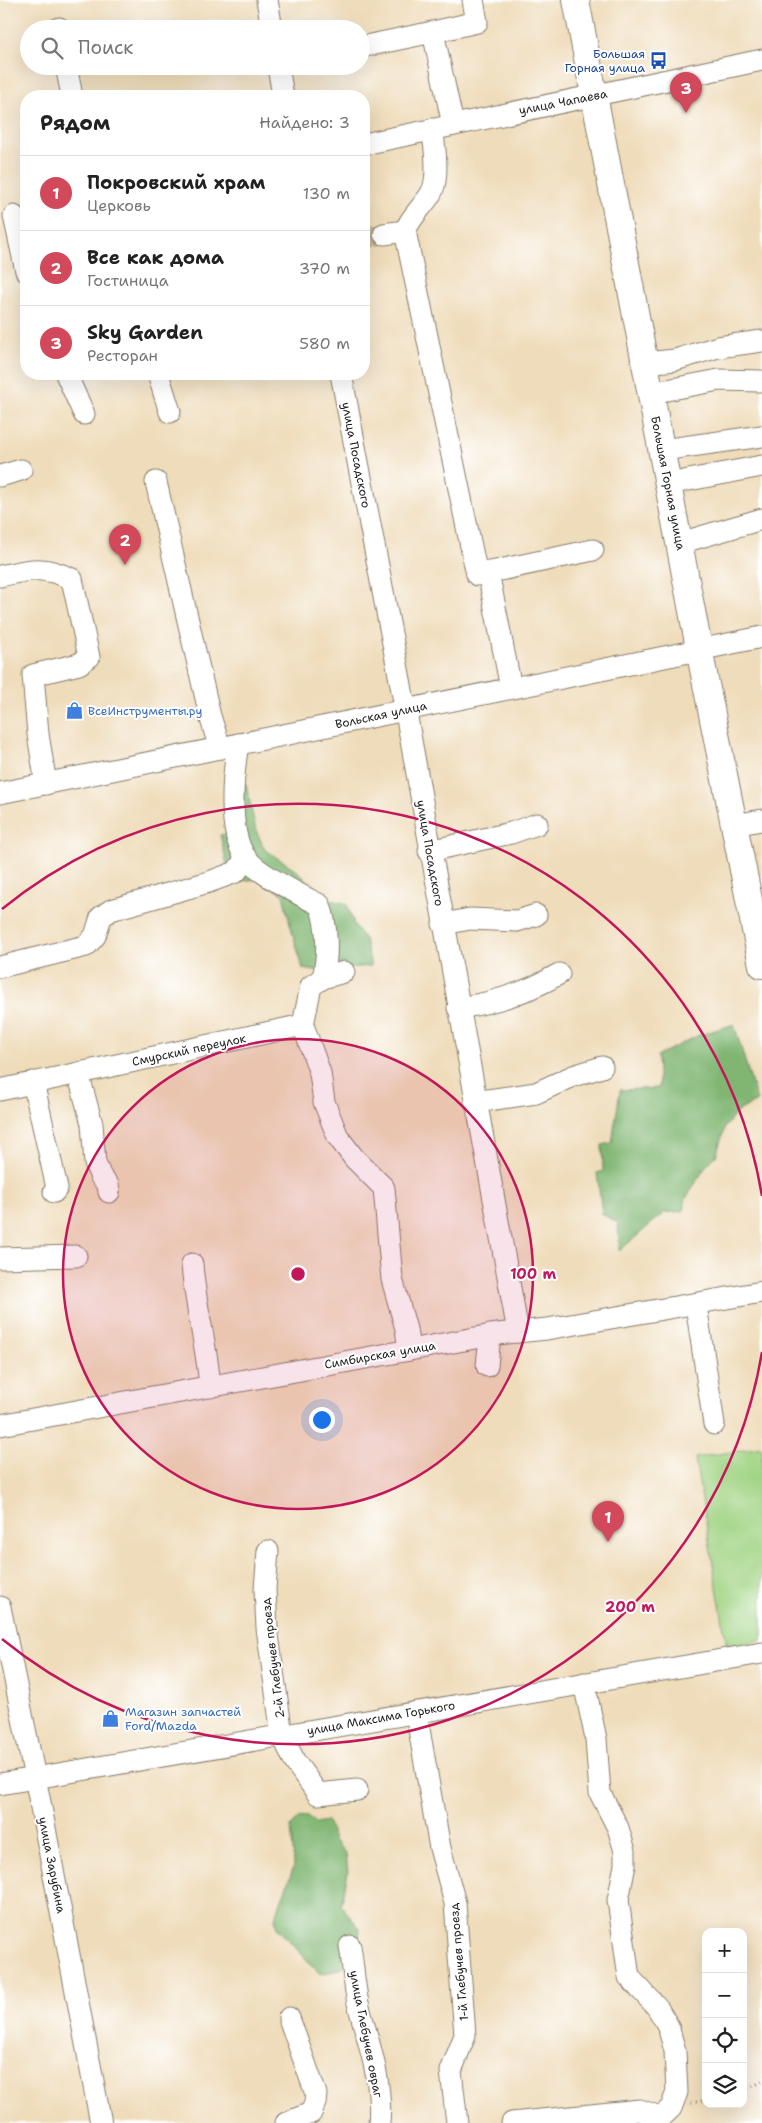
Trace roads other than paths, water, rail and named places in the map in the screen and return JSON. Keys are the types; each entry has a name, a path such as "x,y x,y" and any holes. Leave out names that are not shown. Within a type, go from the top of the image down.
{"main road":[{"name":"Большая Горная улица","path":"576,0 762,965"}],"street":[{"path":"266,0 270,20"},
{"path":"370,45 477,22 473,0"},
{"path":"433,32 452,125"},
{"name":"улица Чапаева","path":"370,143 762,60"},
{"path":"68,75 71,90"},
{"path":"280,75 282,90"},
{"path":"432,129 437,157 432,194 412,215 405,230 477,575 592,550"},
{"path":"13,216 20,246"},
{"path":"384,234 405,230"},
{"path":"645,363 675,360 718,347 762,341"},
{"path":"69,380 84,414"},
{"path":"160,380 170,412"},
{"name":"улица Посадского","path":"342,380 405,710 442,924 518,1332"},
{"path":"651,393 719,380 762,381"},
{"path":"662,450 762,436"},
{"path":"668,484 762,466"},
{"path":"0,476 21,470"},
{"path":"156,482 210,716 229,746 233,776 234,815 240,845 246,858 285,886 320,906 325,919 326,962 323,978"},
{"path":"680,543 762,519"},
{"path":"0,576 36,568 58,572 72,580 88,657 79,664 33,675 38,734 46,784"},
{"path":"488,572 511,688"},
{"name":"Вольская улица","path":"0,793 762,637"},
{"path":"734,825 762,820"},
{"path":"429,851 511,833 537,824"},
{"path":"0,967 86,946 95,936 101,917 111,910 209,882 236,872 246,858"},
{"path":"442,924 470,919 517,921 536,915"},
{"path":"344,972 323,978 310,986 303,1025 320,1073 324,1102 338,1137 354,1158 384,1188 392,1280 406,1329 408,1350"},
{"path":"458,1008 488,1003 510,994 527,991 559,974"},
{"name":"Смурский переулок","path":"0,1090 303,1025"},
{"path":"475,1102 536,1093 573,1076 602,1068"},
{"path":"78,1073 92,1124 95,1162 101,1177 108,1186 109,1192"},
{"path":"33,1082 57,1188 54,1192"},
{"path":"0,1258 76,1256"},
{"path":"192,1264 194,1291 208,1356 210,1386"},
{"name":"Симбирская улица","path":"0,1425 490,1335 696,1305 762,1292"},
{"path":"696,1305 714,1424"},
{"path":"487,1366 490,1335"},
{"name":"2-й Глебучев проезд","path":"268,1551 265,1589 269,1659 282,1735 295,1762 318,1794 357,1790"},
{"name":"улица Зарубина","path":"0,1607 101,2123"},
{"name":"улица Максима Горького","path":"0,1784 762,1653"},
{"path":"512,2123 640,2110 658,2120 671,2108 676,2092 675,2051 668,2026 657,2007 629,1977 618,1900 625,1865 625,1851 618,1828 600,1793 596,1739 584,1683"},
{"name":"1-й Глебучев проезд","path":"416,1712 440,1848 455,1903 465,2035 451,2071 457,2123"},
{"name":"улица Глебучев овраг","path":"350,1946 358,2001 371,2049 380,2111 379,2123"},
{"path":"286,2123 311,2113 316,2094 289,2018"}],"tunnel":[{"path":"370,237 384,234"}],"place":[{"name":"Большая Горная улица","path":"659,61"},
{"name":"Sky Garden","path":"686,113"},
{"name":"Все как дома","path":"125,565"},
{"name":"ВсеИнструменты.ру","path":"74,711"},
{"name":"Покровский храм","path":"608,1542"},
{"name":"Магазин запчастей Ford/Mazda","path":"111,1719"}]}
